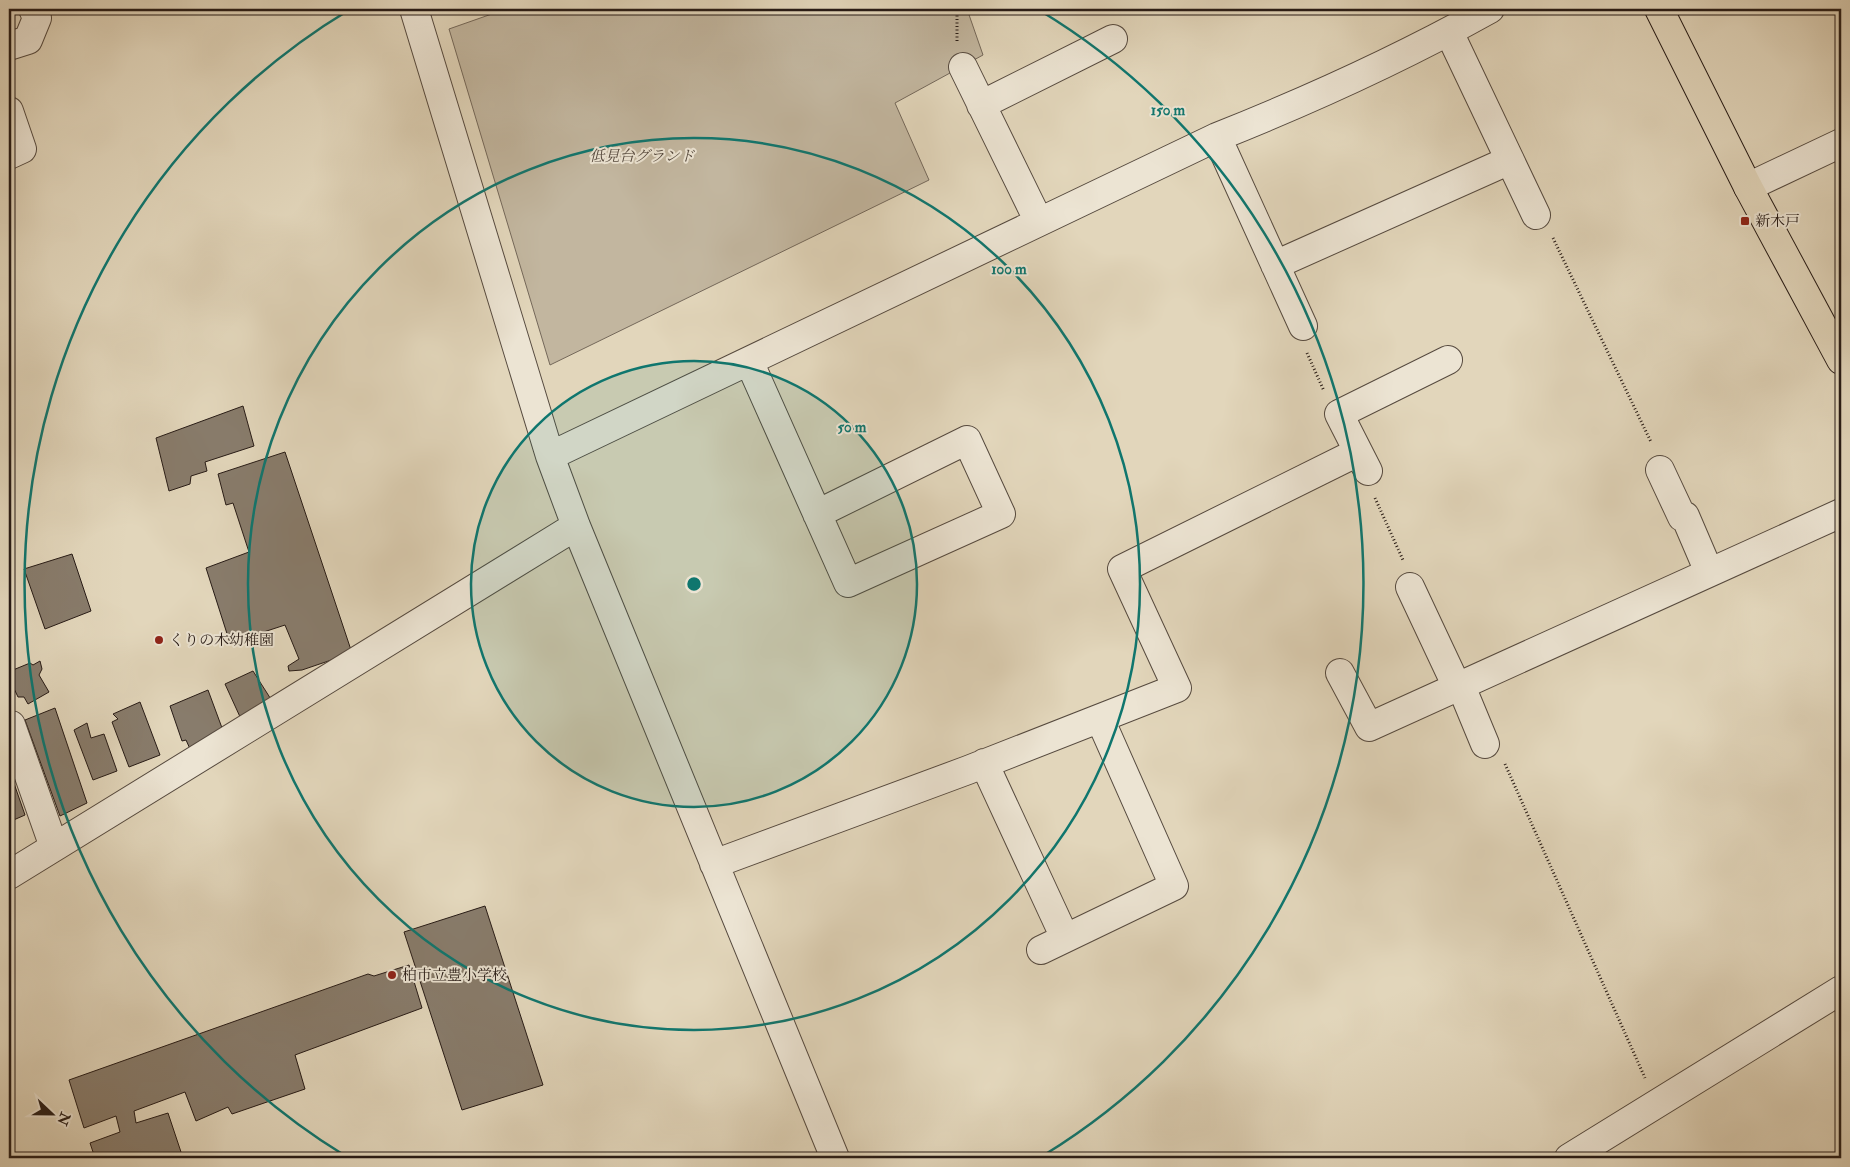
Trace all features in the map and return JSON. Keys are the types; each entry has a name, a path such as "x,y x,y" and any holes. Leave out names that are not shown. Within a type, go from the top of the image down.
{"main road":[{"path":"1659,9 1748,187 1841,360"}],"street":[{"path":"9,46 28,40 37,18 33,9"},
{"path":"414,9 550,456 576,526 835,1158"},
{"path":"550,456 1216,137 1289,109 1449,32 1490,9"},
{"path":"1449,32 1536,215"},
{"path":"981,105 1113,39"},
{"path":"963,67 1039,222"},
{"path":"9,111 22,149 9,155"},
{"path":"1216,137 1303,326"},
{"path":"1748,187 1841,144"},
{"path":"1275,265 1510,160"},
{"path":"714,864 1100,719 1177,688 1122,569 1363,461 1340,414 1448,360"},
{"path":"749,361 817,514 848,583 1001,514 967,440 817,514"},
{"path":"1660,470 1682,516 1685,516 1709,572"},
{"path":"1340,673 1369,727 1841,513"},
{"path":"9,875 576,526"},
{"path":"1410,587 1485,744"},
{"path":"1041,950 1174,886 1100,719"},
{"path":"11,725 54,847"},
{"path":"976,766 1065,938"},
{"path":"1569,1158 1841,990"}],"path":[{"path":"1536,215 1542,214 1664,468 1660,470"},
{"path":"1303,326 1296,329 1330,406 1340,414"},
{"path":"1363,461 1363,473 1414,582 1410,587"},
{"path":"1485,744 1495,741 1657,1104"}],"green space":[{"name":"低見台グランド","path":"506,9 967,9 983,55 895,103 929,180 550,365 449,29"}],"building":[{"path":"243,406 254,446 205,462 207,471 191,476 190,484 169,491 156,438"},
{"path":"285,452 352,653 302,670 289,671 288,666 299,659 285,625 230,643 206,568 249,552 233,503 226,505 218,474"},
{"path":"72,554 91,611 45,629 24,569"},
{"path":"40,661 42,669 39,675 49,692 28,704 24,697 18,697 9,678 14,677 13,670 30,663 33,665"},
{"path":"253,671 274,704 241,719 225,684"},
{"path":"208,690 225,736 191,751 186,740 182,741 170,706"},
{"path":"140,702 160,755 129,767 112,722 118,719 113,714"},
{"path":"55,708 87,803 60,816 25,720"},
{"path":"87,723 91,738 104,734 117,771 93,780 74,730"},
{"path":"9,769 25,815 9,822"},
{"path":"485,906 543,1085 462,1110 404,932"},
{"path":"409,965 422,1008 295,1055 305,1089 232,1114 228,1107 196,1121 185,1092 134,1111 136,1123 168,1113 183,1158 95,1158 90,1143 120,1132 116,1116 84,1128 69,1080 368,974 374,976"}],"place":[{"name":"新木戸","path":"1745,221"},
{"name":"くりの木幼稚園","path":"159,640"},
{"name":"柏市立豊小学校","path":"392,975"}]}
